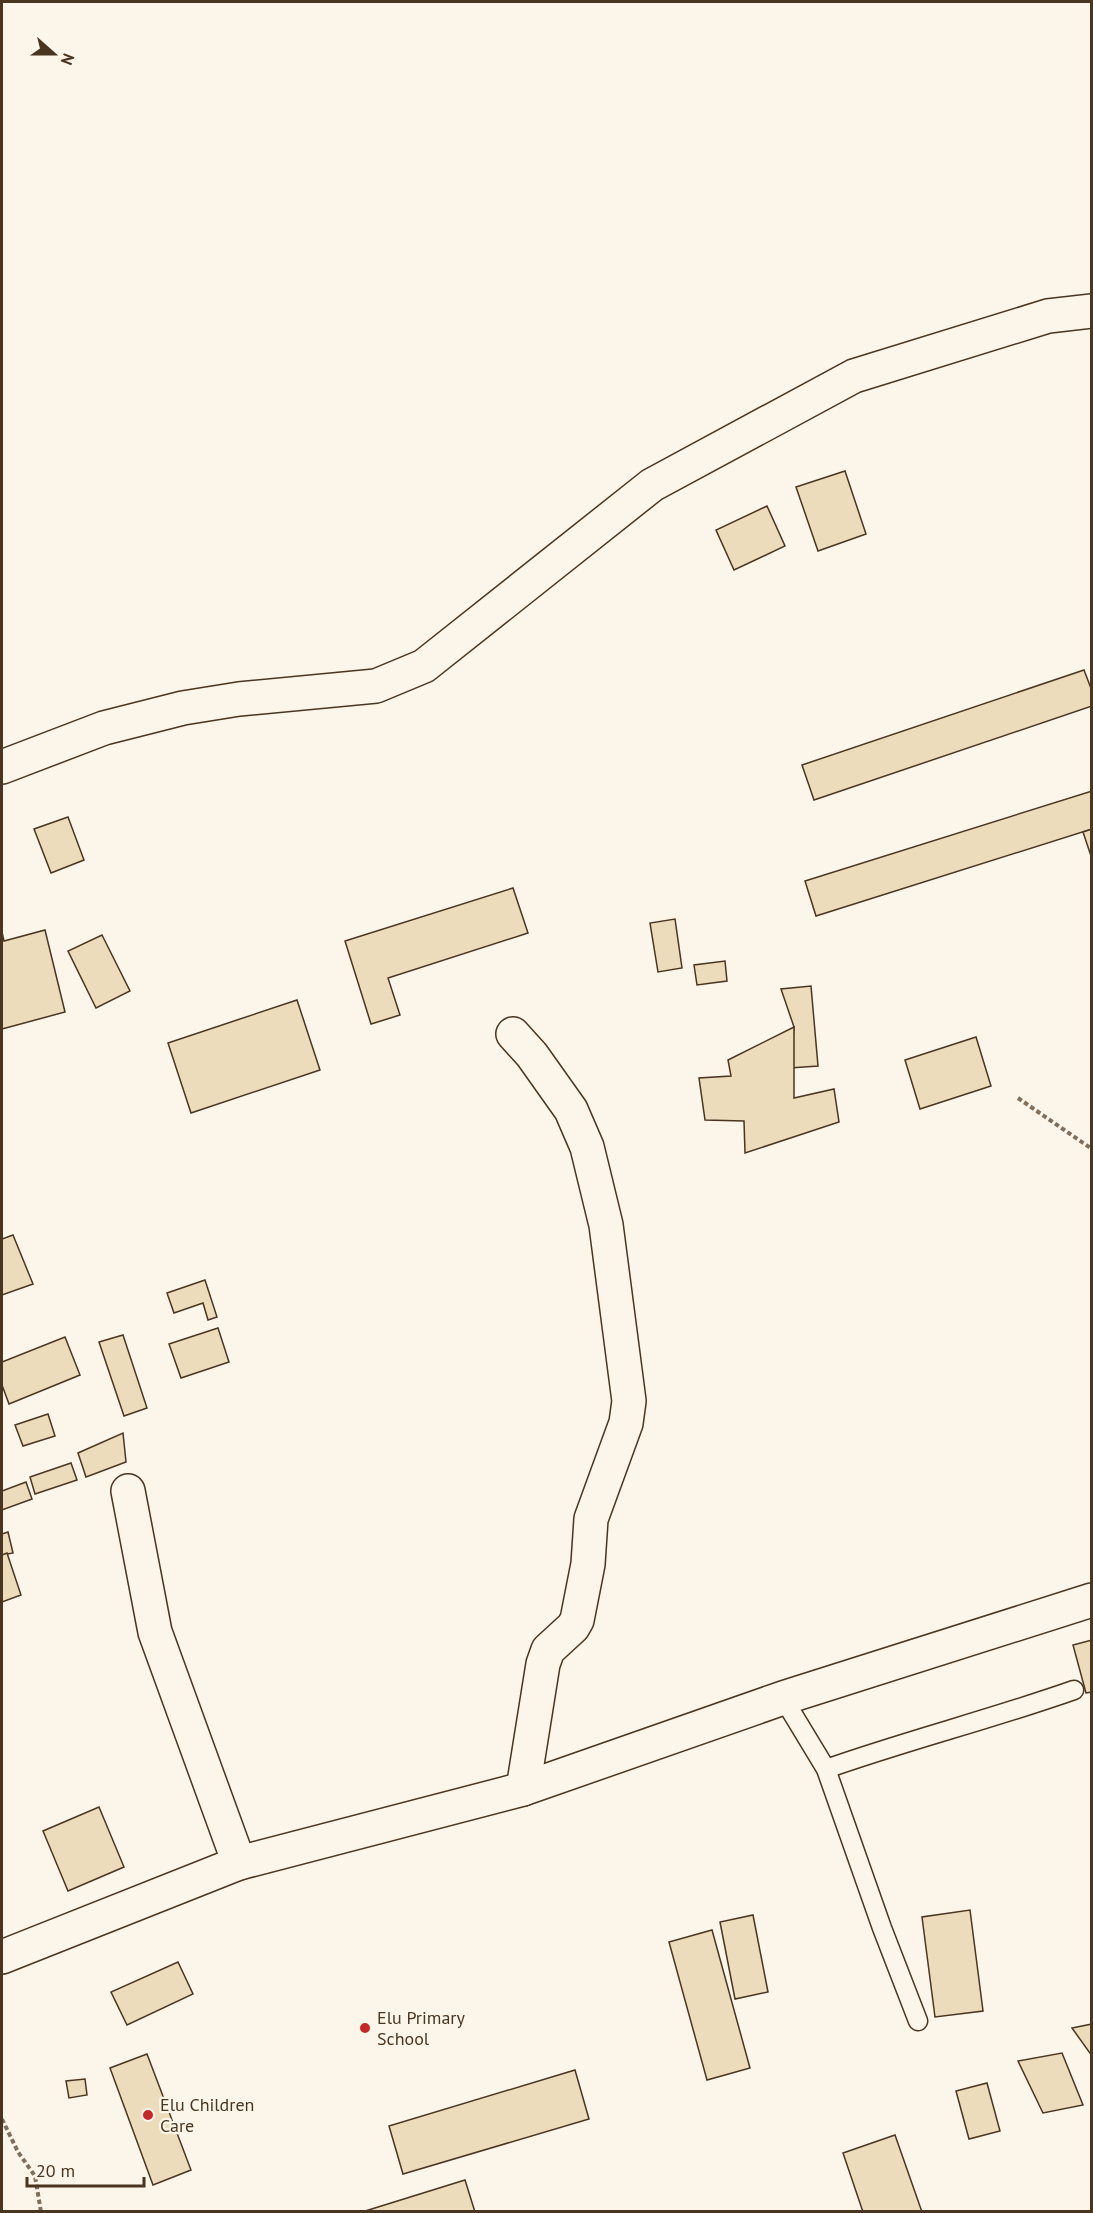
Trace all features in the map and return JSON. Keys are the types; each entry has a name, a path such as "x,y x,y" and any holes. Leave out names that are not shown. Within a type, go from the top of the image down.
{"street":[{"path":"2,767 104,728 183,708 239,699 376,686 424,666 652,485 854,376 1048,316 1092,311"},
{"path":"513,1034 532,1055 571,1110 586,1147 606,1225 629,1401 626,1423 591,1520 588,1564 576,1620 573,1627 548,1650 543,1664 523,1789"},
{"path":"128,1491 155,1632 239,1863"},
{"path":"2,1957 239,1863 523,1789 783,1698 1092,1600"}],"lane":[{"path":"826,1769 1074,1690"},
{"path":"783,1698 826,1769 882,1928 918,2021"}],"path":[{"path":"1018,1098 1092,1149"},
{"path":"2,2119 18,2152 35,2176 41,2211"}],"building":[{"path":"845,471 866,534 818,551 796,487"},
{"path":"767,506 785,546 734,570 716,530"},
{"path":"1084,670 1092,691 1092,706 814,800 802,765"},
{"path":"1092,791 1092,829 816,916 805,881"},
{"path":"68,817 84,860 51,873 34,829"},
{"path":"1092,829 1092,859 1083,832"},
{"path":"513,888 528,933 388,978 400,1015 371,1024 345,941"},
{"path":"675,919 682,968 658,972 650,923"},
{"path":"45,930 65,1012 2,1029 2,932 4,941"},
{"path":"102,935 130,991 96,1008 68,951"},
{"path":"725,961 727,981 697,985 694,965"},
{"path":"811,986 818,1066 790,1068 794,1027 781,989"},
{"path":"297,1000 320,1070 191,1113 168,1043"},
{"path":"794,1027 794,1098 834,1089 839,1122 745,1153 744,1121 705,1120 699,1078 731,1076 728,1060"},
{"path":"976,1037 991,1086 920,1109 905,1060"},
{"path":"13,1235 33,1284 2,1295 2,1239"},
{"path":"205,1280 217,1317 208,1320 203,1303 174,1313 167,1293"},
{"path":"218,1328 229,1362 181,1378 169,1344"},
{"path":"123,1335 147,1408 124,1416 99,1342"},
{"path":"65,1337 80,1375 9,1404 2,1385 2,1362"},
{"path":"48,1414 55,1436 23,1446 15,1425"},
{"path":"123,1433 126,1462 86,1477 78,1453"},
{"path":"71,1463 77,1480 35,1494 30,1477"},
{"path":"26,1482 32,1499 2,1510 2,1491"},
{"path":"8,1532 13,1553 2,1555 2,1534"},
{"path":"7,1553 21,1595 2,1602 2,1555"},
{"path":"1092,1640 1092,1692 1086,1693 1073,1645"},
{"path":"99,1807 124,1867 68,1891 43,1831"},
{"path":"970,1910 983,2011 935,2017 922,1917"},
{"path":"753,1915 768,1992 735,1999 720,1922"},
{"path":"712,1930 750,2068 707,2080 669,1942"},
{"path":"178,1962 193,1994 127,2025 111,1992"},
{"path":"1092,2024 1092,2056 1072,2028"},
{"path":"1062,2053 1083,2105 1043,2113 1018,2061"},
{"path":"147,2054 191,2170 153,2185 110,2068"},
{"path":"575,2070 589,2119 403,2174 389,2126"},
{"path":"85,2079 87,2095 69,2098 66,2081"},
{"path":"987,2083 1000,2131 969,2139 956,2091"},
{"path":"895,2135 922,2212 863,2212 843,2153"},
{"path":"465,2180 475,2212 362,2212"}],"place":[{"name":"Elu Primary School","path":"365,2028"},
{"name":"Elu Children Care","path":"148,2115"}]}
